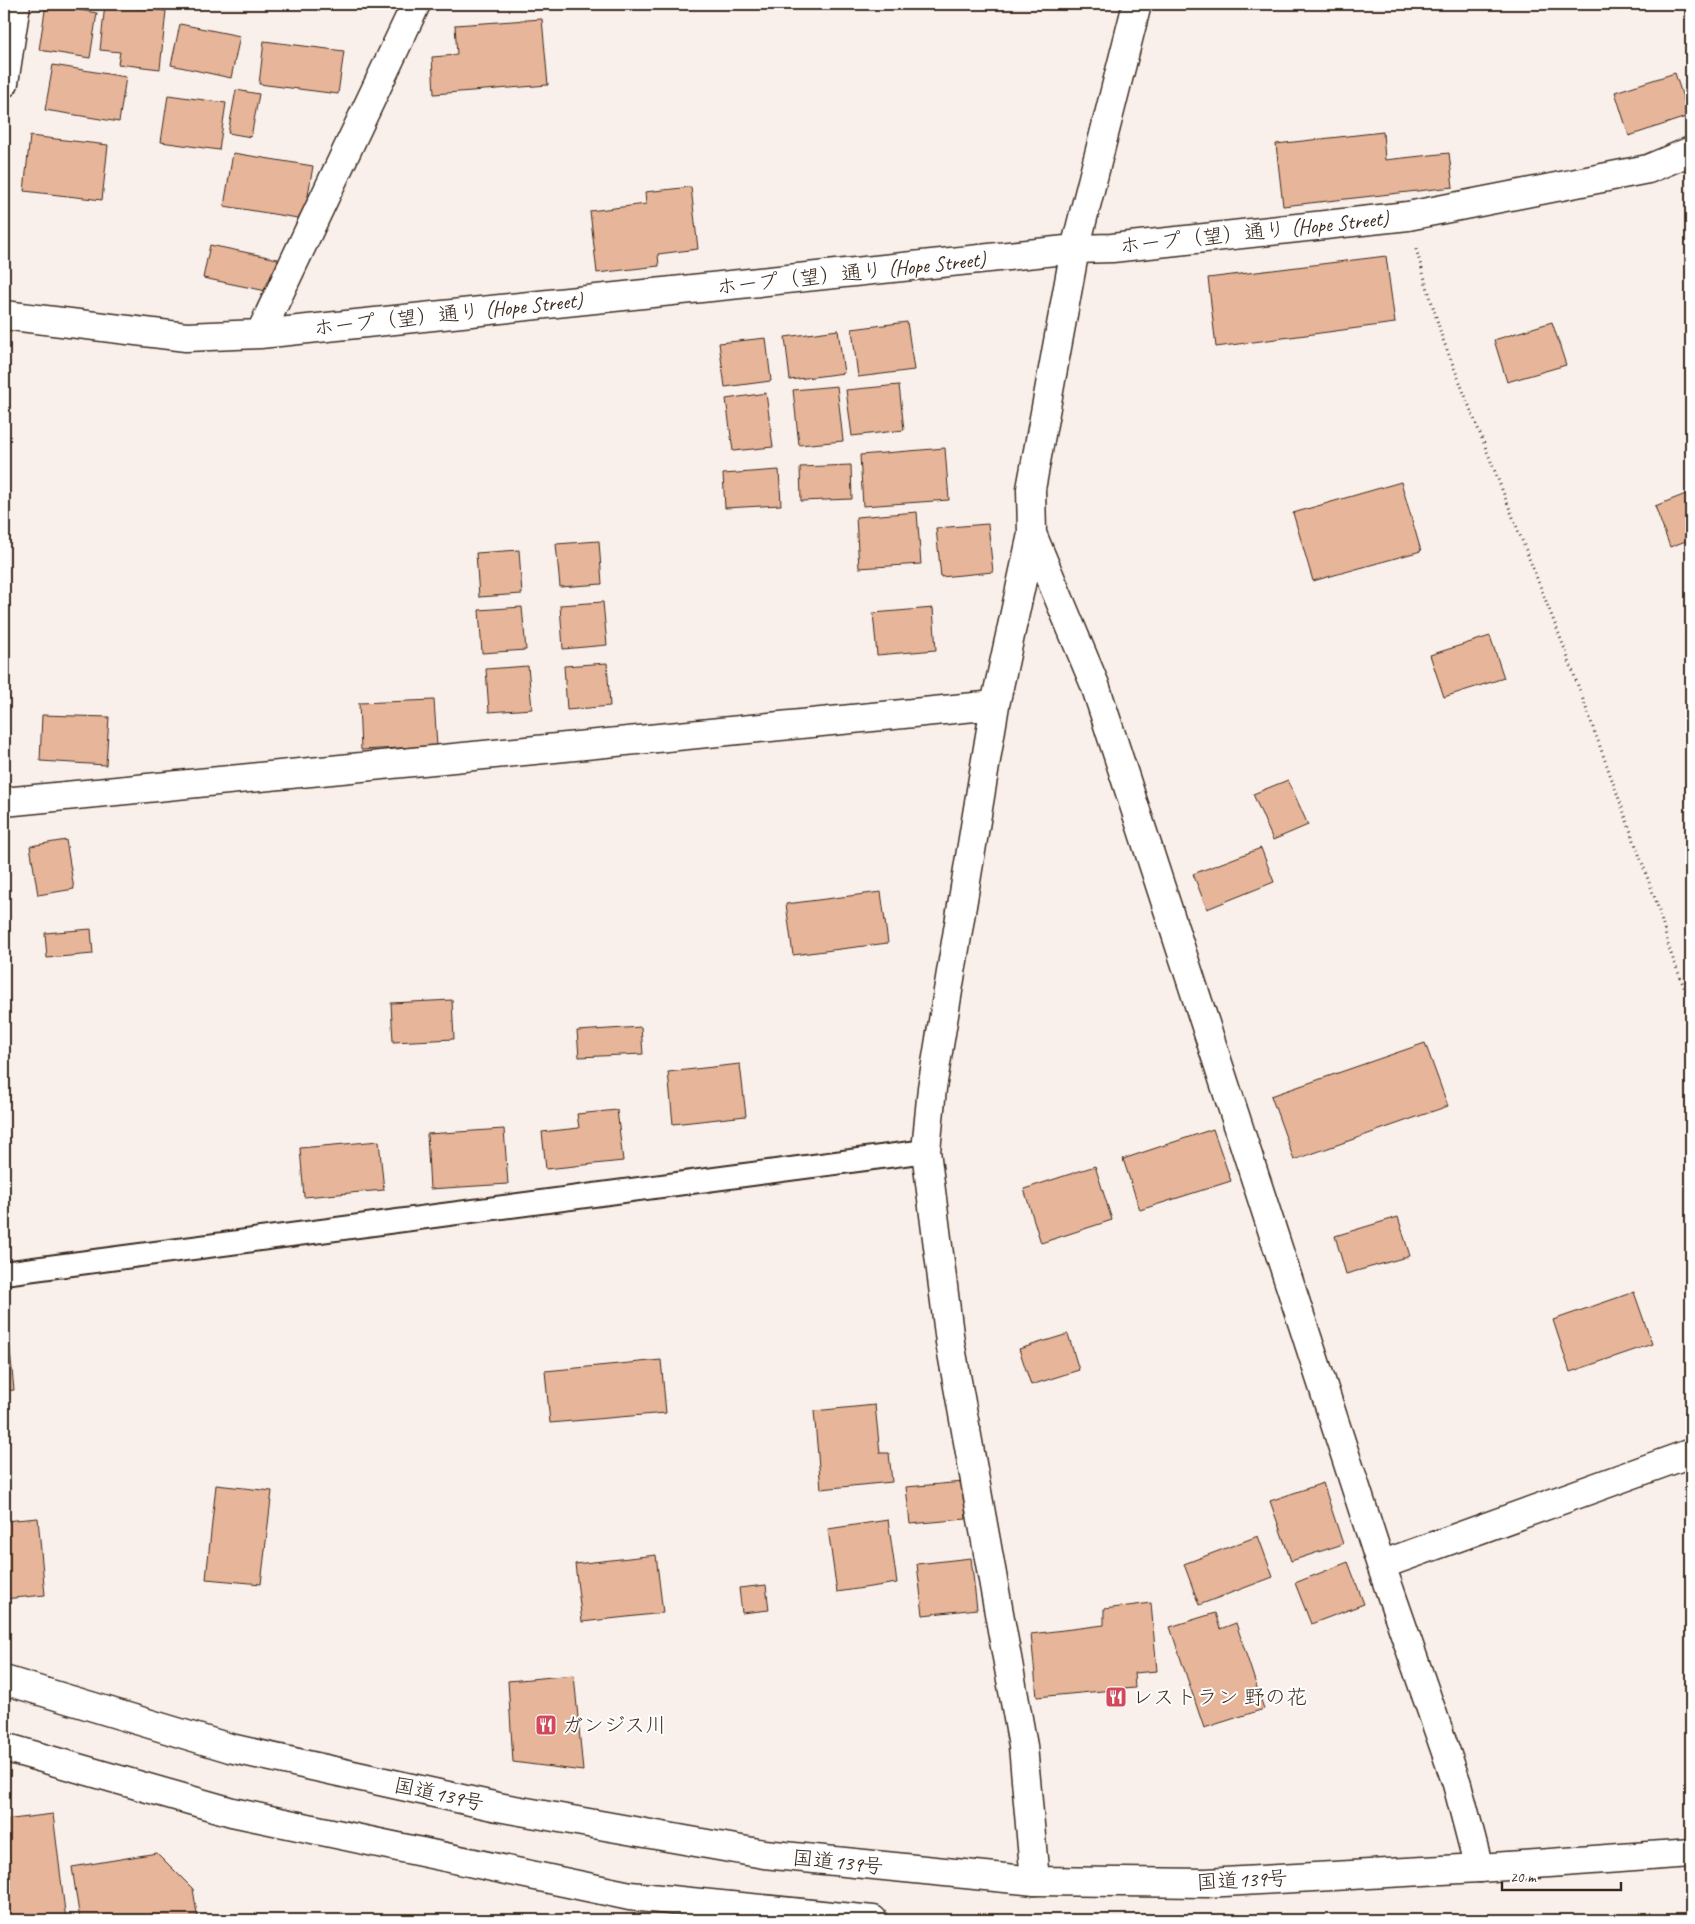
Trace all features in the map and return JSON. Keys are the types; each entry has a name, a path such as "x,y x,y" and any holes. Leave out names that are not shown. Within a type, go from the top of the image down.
{"main road":[{"path":"4,83 16,4"},
{"path":"260,334 416,4"},
{"path":"1035,1881 1023,1746 950,1342 926,1151 932,1088 995,705 1032,534 1031,489 1075,249 1137,4"},
{"name":"ホープ（望）通り (Hope Street)","path":"4,314 186,338 260,334 1075,249 1112,248 1408,216 1648,169 1691,151"},
{"path":"1032,534 1095,685 1381,1565 1457,1784 1479,1868"},
{"path":"4,802 995,705"},
{"path":"1381,1565 1691,1453"},
{"name":"国道139号","path":"4,1680 230,1748 498,1806 764,1854 1035,1881 1206,1883 1479,1868 1691,1852"},
{"path":"4,1747 232,1812 630,1896 873,1920"},
{"path":"630,1896 693,1920"}],"lane":[{"path":"4,1273 926,1151"}],"path":[{"path":"1408,216 1442,337 1564,647 1657,904 1670,951 1691,1005"}],"building":[{"path":"46,4 97,13 90,58 39,50"},
{"path":"105,4 166,11 160,69 118,64 120,52 100,50"},
{"path":"542,19 548,85 434,94 432,57 457,55 455,25"},
{"path":"180,24 240,36 231,78 171,65"},
{"path":"264,41 344,51 338,94 259,84"},
{"path":"53,65 126,77 119,122 45,110"},
{"path":"1675,73 1689,116 1629,136 1615,92"},
{"path":"236,90 259,94 251,137 228,133"},
{"path":"168,95 226,103 219,150 161,142"},
{"path":"1383,132 1385,160 1449,153 1453,187 1283,206 1276,144"},
{"path":"30,136 108,145 102,200 24,191"},
{"path":"233,153 313,166 304,219 224,206"},
{"path":"691,187 698,249 658,254 659,266 597,273 590,211 646,204 645,192"},
{"path":"210,245 278,259 271,292 203,278"},
{"path":"1386,256 1395,323 1216,347 1208,278"},
{"path":"907,322 914,370 858,377 852,329"},
{"path":"1552,322 1566,365 1507,382 1494,340"},
{"path":"838,330 844,373 790,380 785,337"},
{"path":"766,338 771,381 725,387 719,343"},
{"path":"899,385 904,430 852,436 846,390"},
{"path":"837,386 843,441 799,445 793,390"},
{"path":"766,393 773,447 733,451 726,399"},
{"path":"945,448 949,500 863,506 860,455"},
{"path":"851,465 852,499 801,501 800,467"},
{"path":"779,470 781,505 725,508 723,474"},
{"path":"1401,482 1421,551 1313,581 1293,513"},
{"path":"1691,492 1691,539 1670,547 1655,506"},
{"path":"917,512 921,564 859,568 856,517"},
{"path":"988,524 993,572 941,577 936,528"},
{"path":"599,541 602,584 560,587 556,544"},
{"path":"519,550 522,594 479,597 476,553"},
{"path":"603,602 607,645 563,649 560,605"},
{"path":"522,607 526,650 482,653 479,610"},
{"path":"933,608 936,650 877,655 873,613"},
{"path":"1490,636 1504,678 1444,697 1430,655"},
{"path":"607,663 610,706 567,710 564,666"},
{"path":"528,666 532,709 489,712 486,669"},
{"path":"434,700 437,746 361,750 359,703"},
{"path":"42,715 109,717 106,765 40,761"},
{"path":"1288,780 1308,825 1273,840 1253,794"},
{"path":"66,840 74,889 38,895 30,846"},
{"path":"1261,848 1274,882 1207,909 1193,874"},
{"path":"881,892 888,943 793,955 786,904"},
{"path":"91,929 93,954 47,958 45,933"},
{"path":"452,1000 454,1039 393,1042 391,1003"},
{"path":"641,1027 643,1054 579,1057 577,1031"},
{"path":"1425,1043 1448,1106 1294,1160 1271,1096"},
{"path":"740,1064 746,1116 673,1124 668,1072"},
{"path":"617,1110 623,1161 546,1169 542,1132 579,1128 577,1114"},
{"path":"504,1129 508,1184 430,1189 427,1134"},
{"path":"1213,1129 1231,1181 1140,1210 1123,1159"},
{"path":"379,1141 384,1190 304,1197 300,1148"},
{"path":"1095,1166 1112,1220 1041,1243 1024,1189"},
{"path":"1398,1217 1410,1256 1346,1274 1335,1236"},
{"path":"1634,1292 1652,1344 1570,1372 1553,1320"},
{"path":"4,1330 8,1330 14,1390 4,1391"},
{"path":"1068,1334 1079,1370 1031,1385 1019,1349"},
{"path":"661,1360 666,1413 550,1423 545,1371"},
{"path":"875,1405 880,1453 889,1453 892,1482 821,1489 814,1411"},
{"path":"963,1482 966,1519 910,1524 906,1487"},
{"path":"1323,1483 1343,1544 1291,1561 1270,1501"},
{"path":"216,1485 272,1491 261,1584 206,1579"},
{"path":"38,1518 45,1595 4,1599 4,1521"},
{"path":"888,1520 897,1583 837,1592 828,1529"},
{"path":"1258,1536 1273,1577 1199,1605 1184,1564"},
{"path":"656,1555 663,1613 582,1622 575,1564"},
{"path":"971,1558 977,1609 923,1615 917,1564"},
{"path":"1348,1562 1364,1604 1311,1624 1295,1583"},
{"path":"766,1585 769,1610 742,1613 739,1588"},
{"path":"1151,1603 1157,1671 1134,1673 1135,1688 1037,1697 1031,1634 1104,1625 1104,1609"},
{"path":"1215,1613 1220,1629 1236,1623 1264,1709 1204,1728 1170,1627"},
{"path":"574,1675 583,1771 513,1762 508,1681"},
{"path":"53,1814 66,1920 4,1920 4,1820"},
{"path":"157,1853 193,1889 198,1920 80,1920 72,1867"}],"place":[{"name":"レストラン 野の花","path":"1116,1697"},
{"name":"ガンジス川","path":"546,1725"}]}
